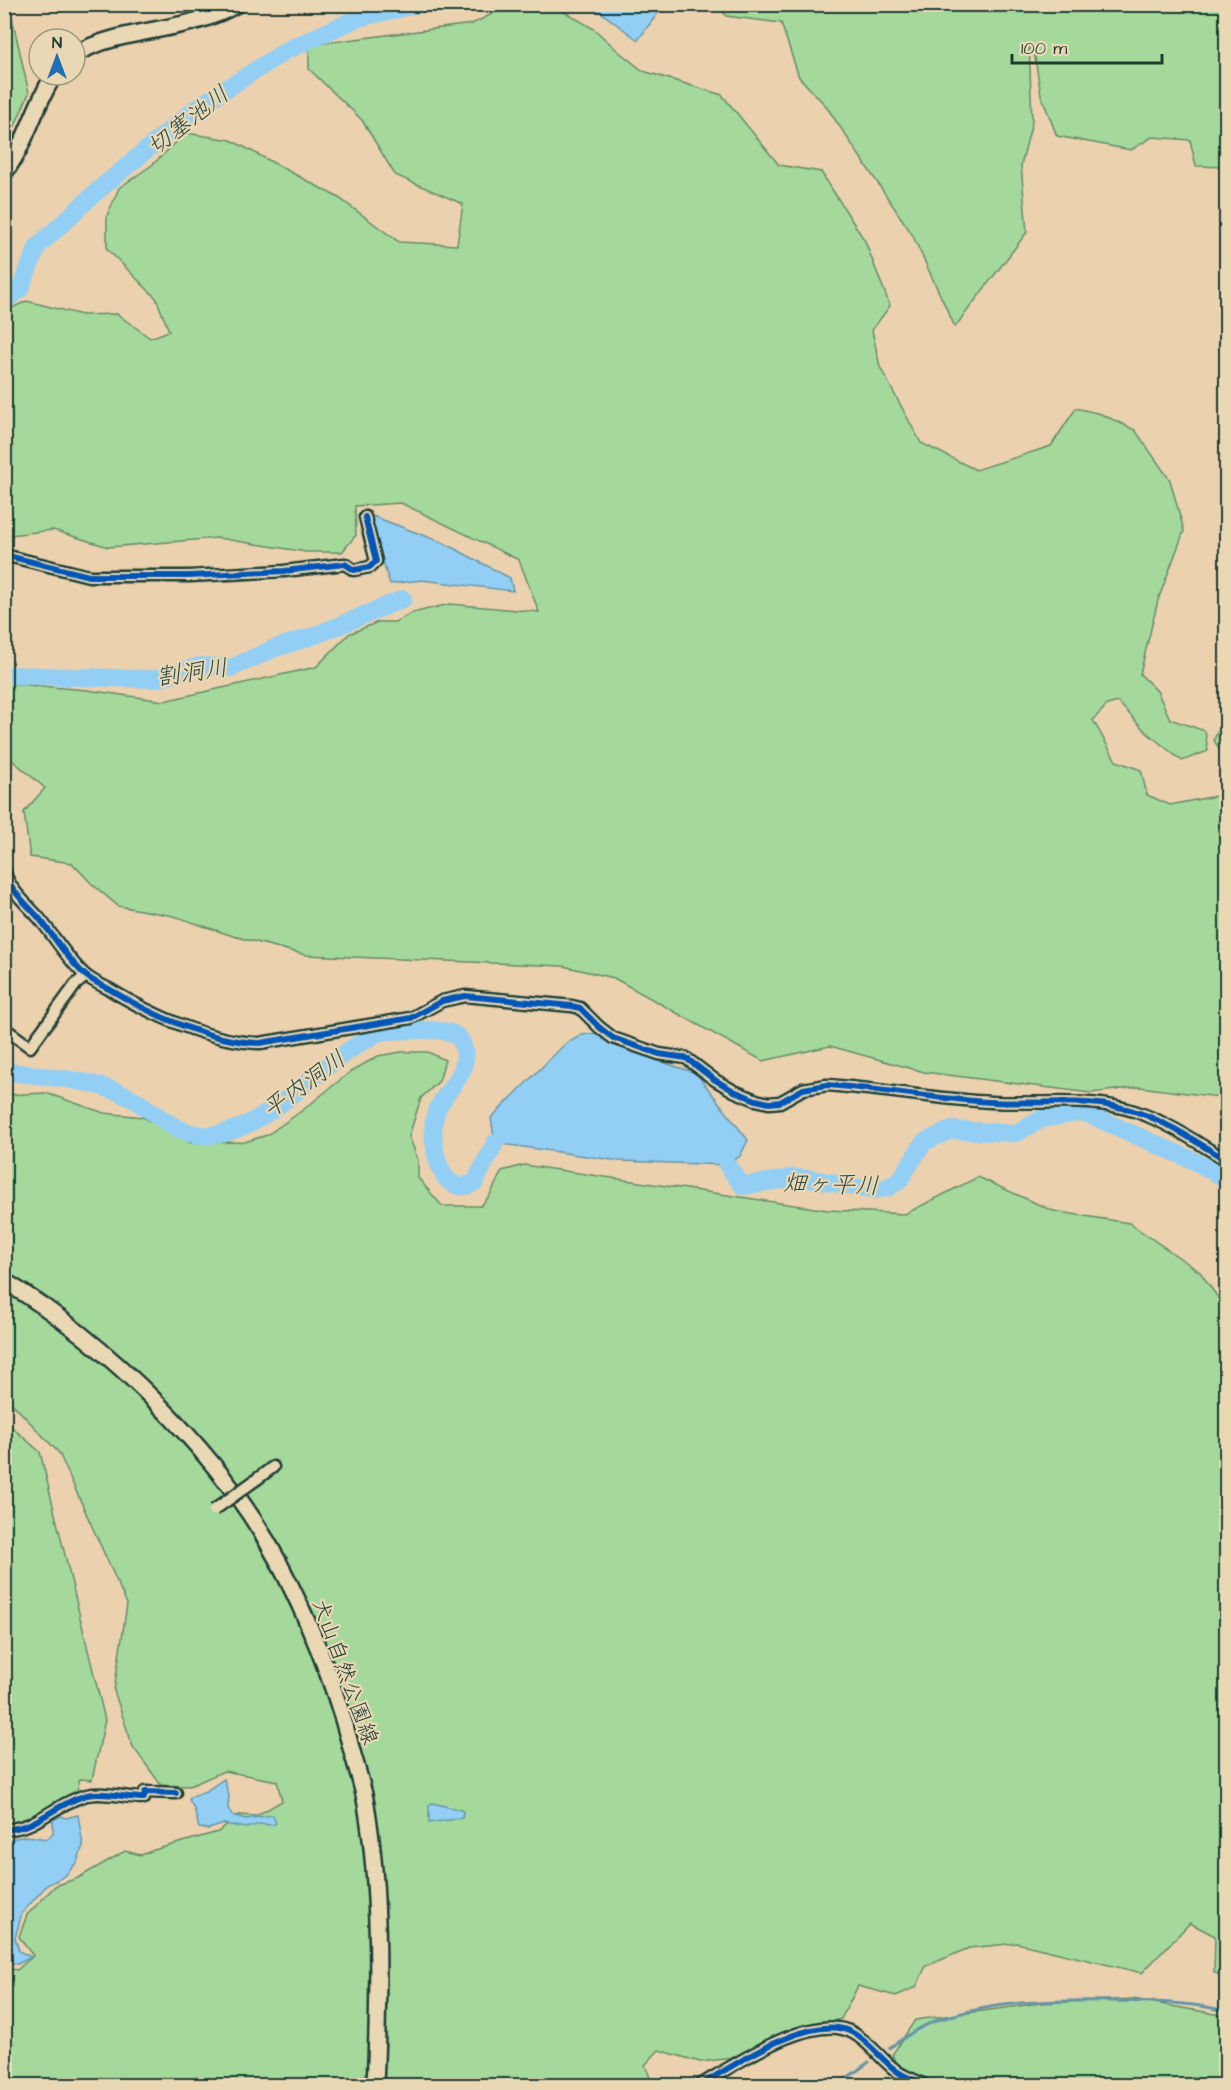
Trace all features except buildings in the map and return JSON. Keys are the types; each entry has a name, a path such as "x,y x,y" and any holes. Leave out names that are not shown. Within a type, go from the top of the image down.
{"main road":[{"path":"87,48 99,43 190,24 237,4"},
{"path":"4,173 21,147 48,87"},
{"name":"犬山自然公園線","path":"4,1281 90,1342 137,1383 181,1428 244,1506 277,1560 312,1630 339,1705 365,1800 372,1844 377,2032 375,2085"}],"street":[{"path":"4,555 89,576 190,576 284,571 345,564 354,570 370,567 376,561 365,517"},
{"path":"4,870 11,888 39,918 86,976 120,996 170,1019 211,1035 239,1042 260,1043 411,1018 442,1001 465,996 572,1006 580,1008 613,1038 659,1054 686,1058 715,1080 756,1100 780,1102 803,1089 827,1085 991,1102 1040,1104 1067,1102 1115,1106 1138,1113 1186,1136 1227,1160"},
{"path":"4,1028 30,1047 76,984 86,976"},
{"path":"214,1510 273,1467"},
{"path":"4,1830 30,1824 88,1795 123,1795 129,1798 144,1798 145,1792 176,1793"},
{"path":"699,2085 788,2037 829,2026 841,2027 858,2036 899,2073 927,2085"}],"green space":[{"path":"9,4 29,93 5,149 4,5"},
{"path":"719,5 1226,5 1226,167 1196,166 1190,140 1152,137 1131,150 1057,136 1041,95 1034,52 1029,43 1032,122 1021,165 1027,232 955,327 912,234 826,106 799,77 781,23 726,16"},
{"path":"558,8 594,29 643,71 722,95 779,165 821,172 865,241 890,306 872,330 880,367 921,443 976,470 1051,446 1076,408 1101,414 1135,430 1170,480 1184,531 1158,600 1140,674 1157,691 1170,719 1205,731 1208,751 1182,761 1146,732 1118,702 1107,705 1093,720 1116,761 1141,770 1147,795 1170,805 1226,794 1226,1098 1139,1087 1091,1093 924,1072 830,1046 763,1061 614,978 563,966 306,955 233,936 174,916 118,906 72,863 30,857 24,812 45,788 5,754 5,683 87,690 164,701 316,667 349,634 378,622 395,622 412,613 450,604 539,612 519,560 401,503 355,506 356,535 342,552 306,552 218,538 108,547 53,530 10,535 5,532 5,311 27,301 82,315 117,314 150,338 169,331 156,298 107,249 107,216 119,188 152,165 186,133 231,140 339,198 399,242 457,245 463,204 395,175 362,120 309,69 309,45 472,24 502,9"},
{"path":"1226,709 1226,762 1214,740"},
{"path":"401,1052 428,1052 445,1060 439,1081 421,1098 409,1136 418,1160 418,1178 442,1206 481,1206 490,1195 502,1171 524,1165 828,1210 905,1214 978,1177 1053,1211 1129,1223 1200,1272 1226,1309 1226,1976 1214,1973 1215,1936 1190,1923 1142,1973 1017,1943 969,1948 926,1966 916,1987 896,1996 858,1986 841,2019 793,2030 742,2057 700,2062 659,2050 645,2065 653,2085 59,2086 51,2080 44,2085 5,2085 5,1968 17,1970 33,1956 19,1937 27,1915 55,1886 78,1878 125,1851 141,1855 218,1832 238,1815 256,1816 282,1801 277,1781 224,1771 190,1786 161,1785 133,1747 114,1691 127,1604 59,1453 5,1396 5,1095 46,1093 104,1113 143,1117 191,1143 245,1142 267,1135 303,1110 350,1072 378,1056"},
{"path":"5,1421 40,1452 105,1720 92,1780 80,1779 76,1794 30,1820 5,1826"},
{"path":"1133,1999 1226,2016 1226,2085 937,2085 900,2067 892,2055 915,2020 1041,2003"}],"water":[{"path":"591,5 664,5 638,40"},
{"path":"367,514 444,543 510,578 513,591 422,580 390,584"},
{"path":"598,1033 628,1051 696,1073 748,1140 740,1156 727,1165 620,1161 495,1143 491,1118 565,1044 582,1035"},
{"path":"224,1779 229,1796 228,1808 232,1815 246,1819 273,1815 276,1823 246,1828 224,1824 209,1829 199,1828 190,1797 206,1791"},
{"path":"432,1803 463,1811 462,1818 429,1823 429,1805"},
{"path":"78,1815 83,1846 77,1862 65,1876 47,1885 22,1913 15,1938 19,1951 31,1957 18,1964 5,1962 5,1840 27,1836 47,1839 53,1833 53,1820 61,1816 66,1818"}],"waterway":[{"name":"切塞池川","path":"4,301 20,289 38,246 95,193 195,109 287,50 358,18 419,4"},
{"name":"割洞川","path":"4,675 148,679 160,678 199,666 231,668 273,649 316,635 403,599"},
{"name":"平内洞川","path":"4,1071 104,1087 133,1099 181,1130 214,1135 234,1130 272,1110 342,1056 376,1034 383,1031 445,1031 458,1037 464,1048 465,1059 460,1075 441,1102 434,1121 435,1149 443,1173 450,1182 456,1185 472,1184 495,1143"},
{"name":"畑ヶ平川","path":"727,1165 743,1186 792,1178 813,1179 871,1190 887,1188 899,1181 924,1142 951,1130 1016,1133 1042,1119 1083,1112 1194,1161 1226,1179"},
{"path":"889,2048 934,2022 984,2008 1028,2002 1145,2002 1186,2004 1226,2011"},
{"path":"836,2086 869,2062"}],"cycle path":[{"path":"4,555 89,576 190,576 284,571 345,564 354,570 370,567 376,561 365,517"},
{"path":"4,870 14,890 39,918 72,962 88,977 162,1017 221,1038 260,1043 411,1018 442,1001 465,996 572,1006 580,1008 613,1038 659,1054 686,1058 715,1080 756,1100 769,1103 780,1102 803,1089 827,1085 970,1101 1102,1104 1120,1107 1149,1117 1226,1160"},
{"path":"4,1830 29,1824 87,1795 144,1798 145,1792 176,1793"},
{"path":"699,2086 774,2043 796,2034 817,2029 837,2028 853,2033 898,2072 927,2086"}]}
